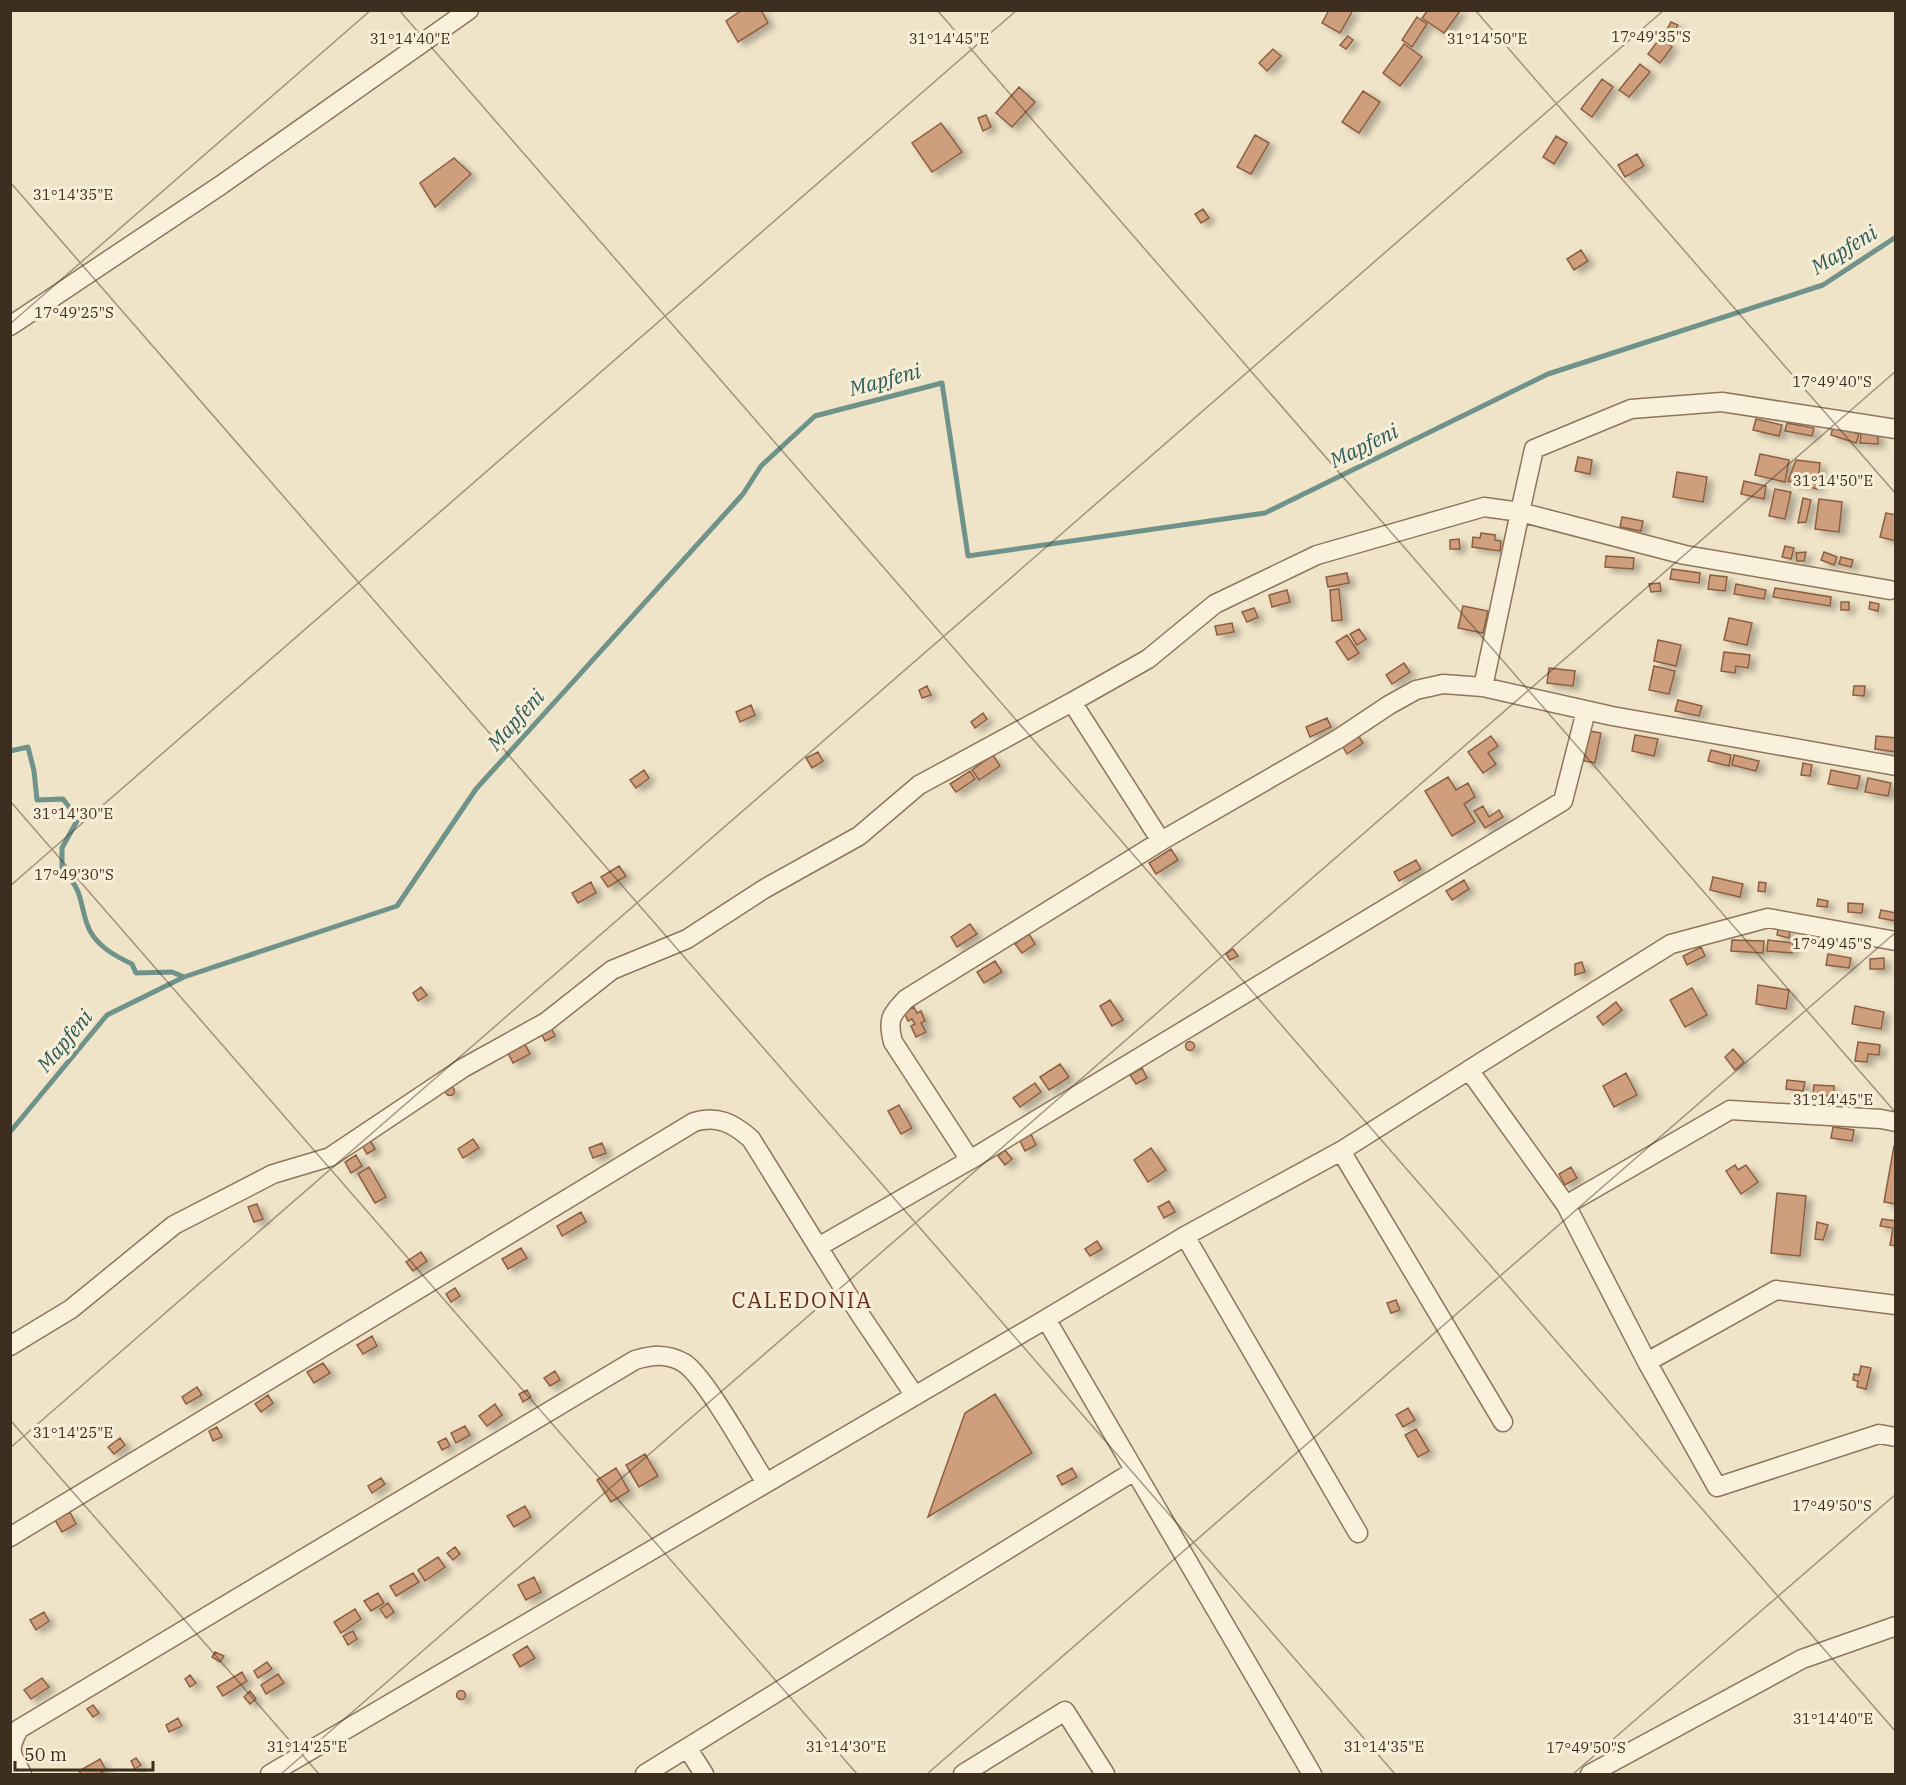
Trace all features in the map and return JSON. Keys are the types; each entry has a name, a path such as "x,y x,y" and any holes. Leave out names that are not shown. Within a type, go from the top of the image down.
{"street":[{"path":"10,326 221,184 469,10"},
{"path":"1483,687 1534,449 1631,409 1722,402 1896,429"},
{"path":"10,1346 71,1309 174,1225 273,1174 330,1157 463,1068 546,1023 612,970 687,939 764,889 859,836 919,785 1148,659 1215,604 1317,555 1484,507 1520,512 1685,555 1890,590"},
{"path":"970,1160 893,1042 889,1024 894,1012 906,999 1161,841 1338,739 1416,690 1443,684 1483,687 1587,711 1896,766"},
{"path":"1072,702 1161,841"},
{"path":"818,1247 970,1160 1563,801 1587,711"},
{"path":"270,1774 1185,1236 1341,1151 1671,944 1768,918 1896,941"},
{"path":"1468,1070 1566,1205 1647,1362 1717,1487 1879,1434 1896,1437"},
{"path":"1566,1205 1730,1110 1881,1119 1896,1122"},
{"path":"10,1536 694,1122 708,1118 728,1122 751,1139 915,1396"},
{"path":"1341,1151 1503,1422"},
{"path":"1185,1236 1358,1533"},
{"path":"1647,1362 1776,1290 1896,1305"},
{"path":"1046,1319 1312,1774"},
{"path":"22,1774 10,1753 12,1742 19,1729 635,1360 656,1354 672,1357 686,1364 700,1380 766,1483"},
{"path":"645,1774 1134,1471"},
{"path":"1590,1774 1802,1659 1896,1626"},
{"path":"963,1774 1065,1711 1105,1774"},
{"path":"688,1749 704,1774"}],"building":[{"path":"742,10 761,10 768,23 738,42 726,21"},
{"path":"1329,10 1353,10 1340,33 1322,23"},
{"path":"1428,10 1460,11 1444,33 1422,18"},
{"path":"1417,17 1427,24 1412,47 1402,40"},
{"path":"1671,22 1678,25 1673,34 1666,31"},
{"path":"1348,36 1353,40 1346,49 1340,45"},
{"path":"1660,38 1672,47 1660,63 1648,54"},
{"path":"1404,44 1422,57 1400,86 1383,73"},
{"path":"1273,49 1281,56 1267,71 1259,63"},
{"path":"1640,64 1650,72 1629,97 1619,90"},
{"path":"1602,79 1613,87 1592,117 1581,109"},
{"path":"1019,87 1035,102 1012,127 996,113"},
{"path":"1363,91 1380,102 1359,133 1342,122"},
{"path":"986,115 991,127 983,131 978,118"},
{"path":"941,123 962,152 932,172 912,143"},
{"path":"1255,135 1269,143 1251,174 1237,167"},
{"path":"1556,136 1567,143 1554,164 1543,157"},
{"path":"1637,154 1644,166 1625,177 1618,165"},
{"path":"454,158 471,174 435,207 420,183"},
{"path":"1203,209 1209,218 1201,223 1195,214"},
{"path":"1581,250 1588,261 1574,270 1567,259"},
{"path":"1756,419 1782,425 1779,436 1753,430"},
{"path":"1787,423 1814,428 1812,436 1785,431"},
{"path":"1833,427 1859,434 1856,443 1831,435"},
{"path":"1861,433 1878,434 1878,444 1860,443"},
{"path":"1760,454 1789,460 1785,482 1755,475"},
{"path":"1578,457 1592,460 1590,474 1575,471"},
{"path":"1796,460 1820,463 1817,489 1788,481"},
{"path":"1677,472 1707,477 1703,502 1673,497"},
{"path":"1744,481 1766,486 1764,499 1741,494"},
{"path":"1775,489 1791,492 1785,519 1769,516"},
{"path":"1803,498 1811,500 1806,522 1798,523"},
{"path":"1819,499 1842,502 1839,532 1815,529"},
{"path":"1886,513 1896,515 1896,541 1880,537"},
{"path":"1622,517 1643,521 1641,531 1620,527"},
{"path":"1481,533 1495,535 1495,540 1501,541 1500,551 1472,547 1473,537 1480,538"},
{"path":"1459,539 1460,549 1450,549 1450,540"},
{"path":"1785,546 1794,548 1791,559 1782,557"},
{"path":"1806,552 1804,561 1797,561 1796,553"},
{"path":"1824,552 1837,557 1834,565 1821,560"},
{"path":"1606,556 1634,558 1633,569 1605,567"},
{"path":"1841,557 1853,560 1851,567 1839,564"},
{"path":"1672,569 1700,573 1699,583 1670,579"},
{"path":"1347,573 1349,583 1328,587 1326,577"},
{"path":"1710,575 1727,577 1725,591 1708,589"},
{"path":"1660,583 1661,591 1651,592 1649,584"},
{"path":"1736,584 1766,590 1764,599 1734,594"},
{"path":"1775,588 1831,597 1830,606 1773,597"},
{"path":"1339,589 1342,620 1332,621 1330,590"},
{"path":"1287,590 1290,602 1272,607 1269,595"},
{"path":"1841,602 1849,602 1849,610 1841,610"},
{"path":"1870,602 1879,604 1878,611 1869,609"},
{"path":"1463,606 1488,611 1483,633 1458,628"},
{"path":"1254,608 1258,617 1247,622 1242,612"},
{"path":"1729,618 1752,623 1747,645 1724,640"},
{"path":"1232,623 1234,632 1217,635 1215,626"},
{"path":"1359,629 1366,639 1357,645 1350,634"},
{"path":"1347,635 1359,653 1348,660 1336,642"},
{"path":"1658,640 1681,645 1676,666 1654,661"},
{"path":"1724,652 1750,655 1748,668 1736,666 1735,673 1721,671"},
{"path":"1404,663 1410,672 1392,684 1386,675"},
{"path":"1654,666 1675,671 1669,694 1649,690"},
{"path":"1549,668 1575,671 1573,686 1547,683"},
{"path":"927,686 931,695 922,698 919,690"},
{"path":"1854,686 1865,686 1864,696 1853,695"},
{"path":"1678,700 1702,706 1699,716 1675,711"},
{"path":"751,705 755,715 740,722 736,712"},
{"path":"983,713 987,719 975,728 971,722"},
{"path":"1327,718 1331,727 1310,737 1306,727"},
{"path":"1590,731 1601,733 1595,763 1584,761"},
{"path":"1358,735 1363,743 1347,754 1342,745"},
{"path":"1635,735 1658,739 1654,756 1632,751"},
{"path":"1491,736 1498,746 1488,753 1496,764 1483,773 1468,752"},
{"path":"1876,736 1896,738 1896,752 1875,749"},
{"path":"1711,750 1731,755 1729,766 1708,761"},
{"path":"818,752 823,761 812,768 806,758"},
{"path":"993,755 1000,766 979,780 972,770"},
{"path":"1734,755 1759,761 1756,771 1732,765"},
{"path":"1803,763 1812,765 1810,776 1801,775"},
{"path":"644,770 649,778 636,788 630,780"},
{"path":"1831,770 1860,776 1857,789 1828,784"},
{"path":"970,771 975,779 956,792 950,784"},
{"path":"1448,777 1456,790 1468,783 1475,797 1464,804 1475,822 1452,836 1425,791"},
{"path":"1868,778 1891,783 1888,796 1865,792"},
{"path":"1483,806 1489,817 1499,810 1503,817 1485,828 1474,811"},
{"path":"1171,849 1178,860 1156,874 1149,863"},
{"path":"1416,860 1421,869 1399,881 1394,872"},
{"path":"619,866 626,876 608,887 601,877"},
{"path":"1713,877 1743,884 1740,897 1710,890"},
{"path":"1464,880 1469,889 1452,900 1446,891"},
{"path":"591,882 596,893 578,903 572,893"},
{"path":"1759,882 1766,883 1765,892 1758,891"},
{"path":"1818,899 1828,901 1827,907 1817,906"},
{"path":"1848,903 1863,904 1862,913 1848,912"},
{"path":"1881,910 1896,913 1896,921 1879,918"},
{"path":"970,924 977,934 957,947 951,937"},
{"path":"1778,929 1790,931 1789,938 1777,935"},
{"path":"1029,934 1035,944 1022,953 1015,944"},
{"path":"1732,940 1764,941 1763,953 1731,951"},
{"path":"1768,940 1793,943 1792,953 1767,951"},
{"path":"1701,947 1705,956 1687,965 1683,956"},
{"path":"1233,949 1238,956 1230,960 1226,954"},
{"path":"1828,954 1851,958 1849,968 1826,965"},
{"path":"1884,958 1884,969 1870,969 1870,959"},
{"path":"995,961 1002,972 984,983 977,972"},
{"path":"1582,962 1585,972 1575,975 1575,964"},
{"path":"1758,985 1789,990 1786,1009 1756,1004"},
{"path":"421,987 427,995 418,1001 413,993"},
{"path":"1692,988 1707,1015 1685,1027 1670,1000"},
{"path":"1110,1000 1123,1020 1112,1026 1100,1006"},
{"path":"1616,1002 1622,1010 1603,1025 1597,1017"},
{"path":"1855,1006 1884,1012 1881,1029 1852,1024"},
{"path":"914,1007 917,1013 921,1011 925,1021 921,1023 926,1032 916,1037 911,1026 915,1024 912,1019 908,1021 904,1012"},
{"path":"550,1026 555,1036 545,1041 540,1031"},
{"path":"1190,1042 1194,1046 1190,1050 1186,1046"},
{"path":"1858,1042 1880,1045 1879,1055 1868,1054 1867,1062 1855,1061"},
{"path":"525,1044 530,1054 513,1063 508,1053"},
{"path":"1733,1049 1744,1062 1735,1070 1725,1057"},
{"path":"1060,1064 1069,1077 1049,1090 1040,1077"},
{"path":"1142,1068 1147,1078 1136,1084 1130,1075"},
{"path":"1626,1073 1637,1095 1614,1107 1603,1086"},
{"path":"1787,1080 1805,1082 1803,1091 1786,1089"},
{"path":"1035,1083 1041,1092 1020,1107 1013,1098"},
{"path":"1814,1085 1834,1086 1834,1096 1813,1095"},
{"path":"450,1086 455,1091 450,1096 445,1091"},
{"path":"899,1105 912,1128 901,1134 888,1111"},
{"path":"1833,1127 1854,1130 1852,1141 1831,1138"},
{"path":"1031,1134 1036,1145 1025,1151 1020,1141"},
{"path":"368,1137 375,1149 367,1154 360,1142"},
{"path":"473,1139 479,1148 463,1158 458,1149"},
{"path":"602,1143 606,1153 593,1158 589,1148"},
{"path":"1894,1146 1896,1146 1896,1204 1884,1202"},
{"path":"1151,1148 1166,1170 1148,1182 1134,1160"},
{"path":"1005,1150 1012,1159 1005,1165 998,1156"},
{"path":"356,1155 362,1166 351,1173 345,1162"},
{"path":"1735,1165 1738,1170 1746,1165 1758,1182 1741,1194 1726,1171"},
{"path":"369,1167 386,1197 375,1203 358,1174"},
{"path":"1571,1167 1577,1178 1565,1185 1559,1174"},
{"path":"1777,1193 1806,1196 1800,1256 1771,1253"},
{"path":"1169,1201 1175,1212 1164,1218 1158,1207"},
{"path":"257,1204 263,1219 254,1222 248,1207"},
{"path":"581,1212 586,1222 562,1236 557,1226"},
{"path":"1882,1219 1896,1221 1896,1246 1890,1245 1893,1228 1880,1226"},
{"path":"1817,1222 1828,1225 1823,1240 1815,1239"},
{"path":"1097,1241 1102,1249 1090,1256 1085,1249"},
{"path":"521,1248 527,1258 508,1269 502,1259"},
{"path":"421,1252 427,1261 413,1271 406,1262"},
{"path":"455,1288 460,1296 451,1302 446,1294"},
{"path":"1396,1300 1400,1310 1391,1313 1387,1303"},
{"path":"372,1336 377,1346 363,1354 357,1345"},
{"path":"323,1363 330,1373 314,1383 307,1372"},
{"path":"1861,1366 1871,1368 1866,1389 1857,1387 1858,1381 1853,1380 1854,1374 1859,1375"},
{"path":"555,1371 560,1380 550,1386 544,1378"},
{"path":"197,1387 202,1395 186,1404 182,1397"},
{"path":"527,1390 531,1397 523,1402 519,1394"},
{"path":"995,1394 1032,1453 928,1517 965,1413"},
{"path":"268,1395 273,1403 261,1412 255,1404"},
{"path":"495,1404 502,1415 487,1426 479,1416"},
{"path":"1408,1408 1415,1420 1403,1427 1396,1415"},
{"path":"465,1426 470,1435 456,1443 451,1433"},
{"path":"217,1427 222,1437 213,1441 209,1431"},
{"path":"1416,1429 1429,1451 1418,1457 1405,1435"},
{"path":"120,1438 125,1445 114,1454 108,1447"},
{"path":"446,1438 450,1446 442,1450 438,1442"},
{"path":"645,1454 658,1476 639,1487 626,1465"},
{"path":"616,1468 629,1491 611,1502 597,1480"},
{"path":"1072,1468 1077,1477 1062,1485 1057,1476"},
{"path":"381,1478 385,1484 372,1493 368,1486"},
{"path":"525,1506 531,1517 514,1527 507,1516"},
{"path":"70,1512 76,1524 62,1532 55,1520"},
{"path":"455,1547 460,1554 453,1560 447,1553"},
{"path":"438,1557 445,1567 425,1581 418,1570"},
{"path":"413,1573 419,1582 396,1596 390,1586"},
{"path":"534,1577 541,1592 526,1600 518,1585"},
{"path":"378,1593 384,1603 371,1611 364,1601"},
{"path":"388,1603 394,1612 386,1618 380,1609"},
{"path":"355,1609 361,1619 341,1633 334,1622"},
{"path":"44,1612 49,1621 36,1630 30,1620"},
{"path":"353,1631 357,1639 348,1645 343,1636"},
{"path":"527,1646 535,1658 520,1667 513,1655"},
{"path":"215,1652 224,1656 220,1662 212,1657"},
{"path":"267,1662 272,1669 258,1678 254,1671"},
{"path":"242,1672 247,1681 223,1696 217,1687"},
{"path":"278,1674 284,1683 266,1694 261,1685"},
{"path":"190,1675 196,1683 190,1687 185,1679"},
{"path":"42,1678 49,1687 31,1699 24,1690"},
{"path":"250,1691 256,1699 250,1704 244,1697"},
{"path":"461,1691 465,1695 461,1699 457,1695"},
{"path":"93,1705 99,1713 93,1717 87,1709"},
{"path":"178,1718 182,1726 169,1732 166,1725"},
{"path":"136,1758 141,1765 135,1769 131,1761"},
{"path":"100,1759 106,1770 99,1774 81,1774 79,1771"}],"waterway":[{"name":"Mapfeni","path":"10,1132 107,1015 184,977 397,906 476,789 743,494 761,466 815,416 942,383 968,556 1265,513 1548,374 1823,285 1896,237"},
{"path":"10,751 28,747 34,771 37,800 63,799 78,819 62,848 62,869 77,890 87,924 95,938 112,953 132,964 136,973 172,972 184,977"}],"district":[{"name":"CALEDONIA","path":"802,1300"}]}
